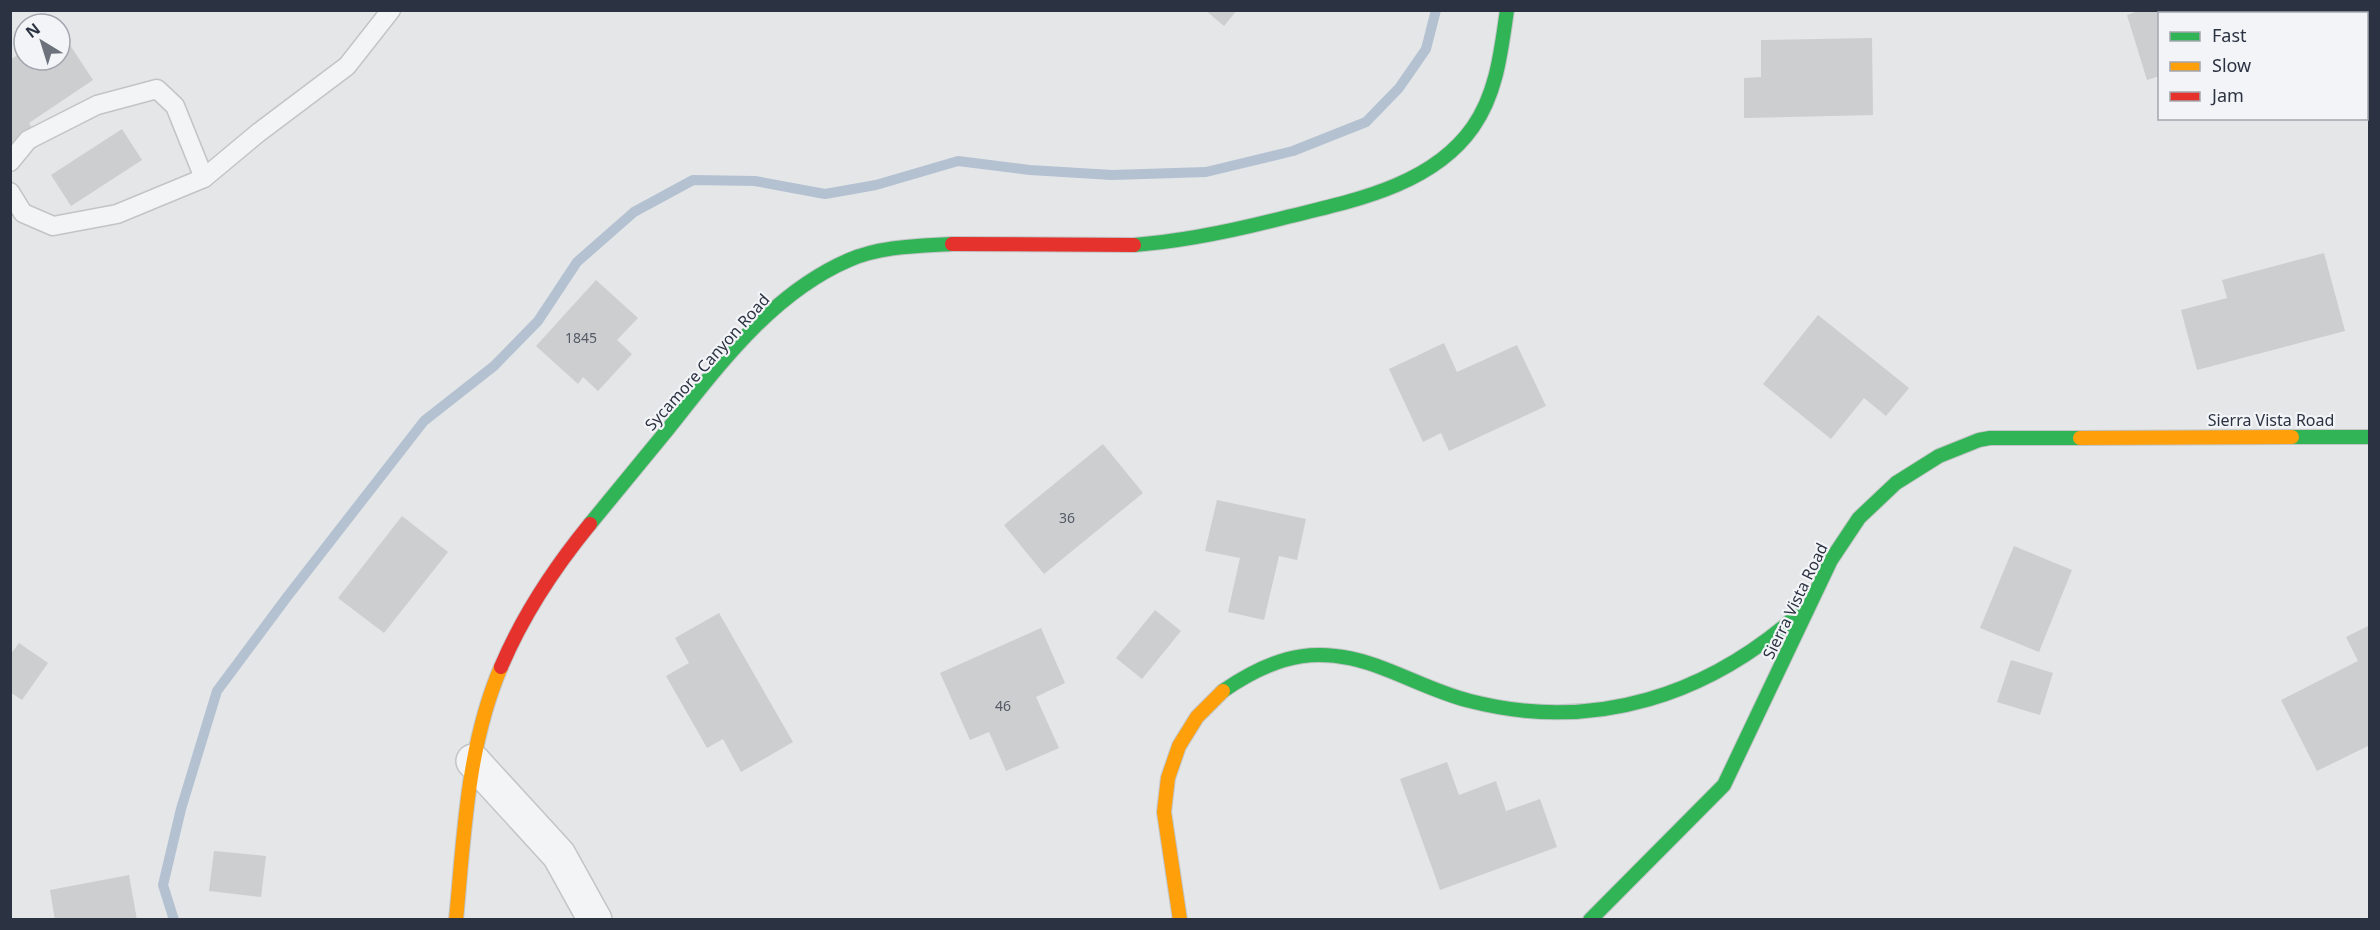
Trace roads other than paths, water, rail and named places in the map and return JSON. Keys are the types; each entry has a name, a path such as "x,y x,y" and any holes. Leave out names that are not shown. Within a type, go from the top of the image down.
{"street":[{"name":"Sycamore Canyon Road","path":"456,920 473,761 481,724 500,666 522,621 540,591 602,510 692,398 770,312 823,272 848,260 871,253 950,243 1112,246 1181,239 1264,223 1376,192 1416,175 1441,158 1470,130 1493,91 1507,10"},
{"name":"Sierra Vista Road","path":"1590,920 1724,785 1814,600 1831,560 1859,518 1896,483 1939,456 1979,440 2002,438 2370,437"},
{"path":"1180,920 1164,811 1169,773 1183,738 1205,706 1234,681 1268,664 1306,655 1344,656 1376,664 1444,693 1490,706 1549,713 1608,709 1655,699 1699,683 1751,654 1788,625 1814,600"},
{"path":"473,761 559,855 595,920"}],"lane":[{"path":"10,192 23,213 52,226 117,214 204,178 258,133 347,66 391,10"},
{"path":"10,162 28,140 97,105 157,89 175,106 204,178"}],"waterway":[{"path":"174,920 163,885 181,809 217,691 424,421 494,366 538,321 577,262 634,212 693,180 755,181 825,194 876,185 958,161 1030,170 1112,175 1206,172 1293,151 1366,122 1399,88 1426,49 1436,10"}]}
